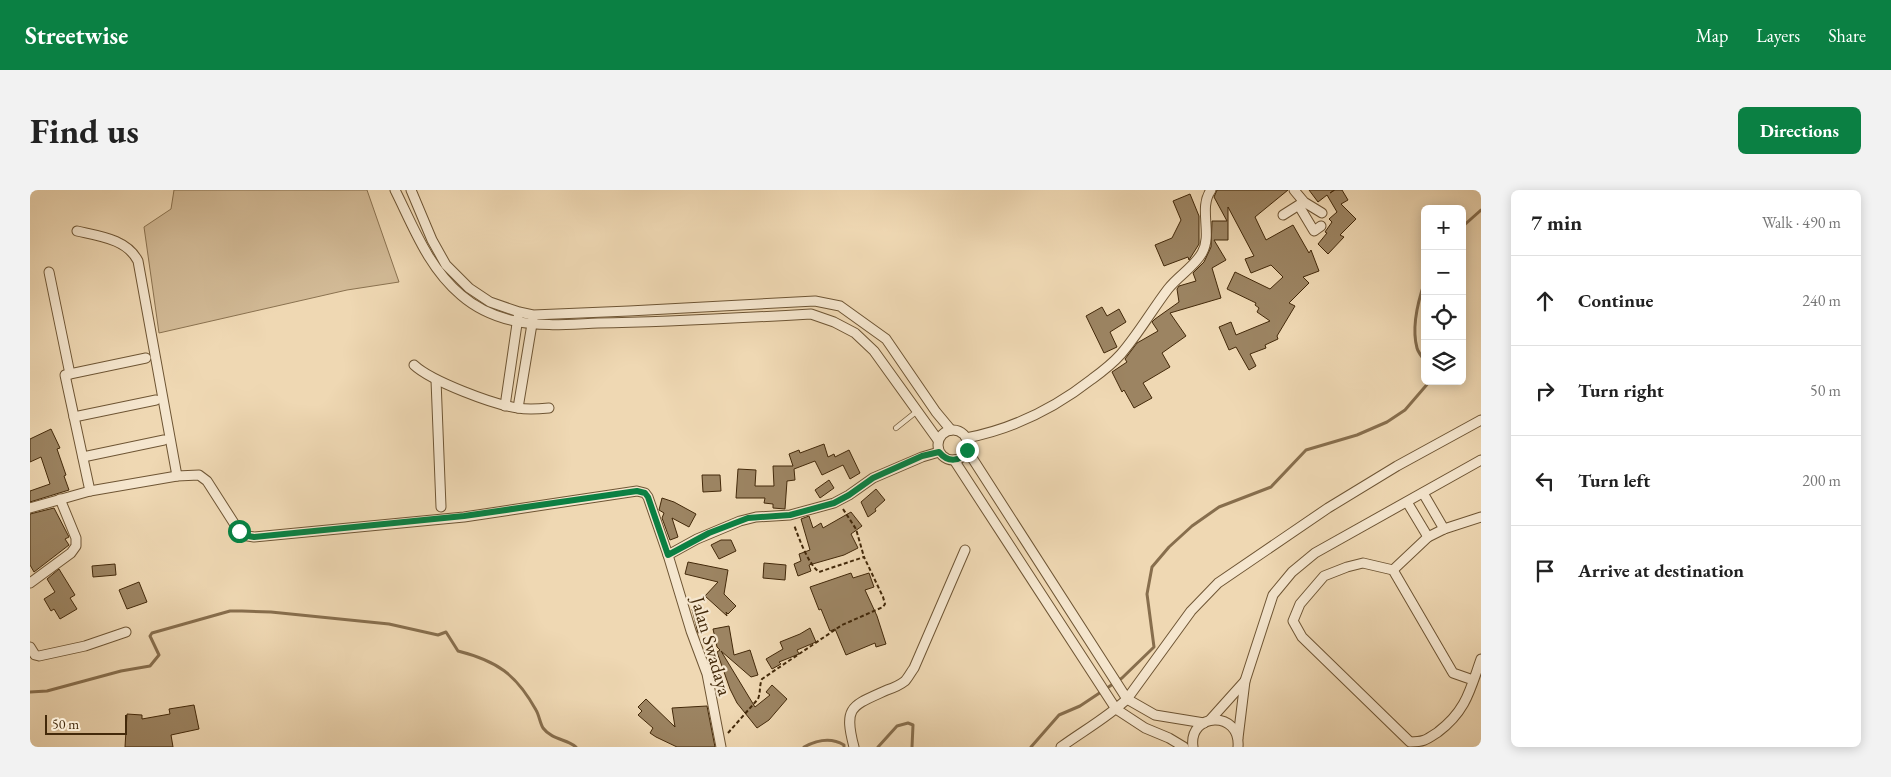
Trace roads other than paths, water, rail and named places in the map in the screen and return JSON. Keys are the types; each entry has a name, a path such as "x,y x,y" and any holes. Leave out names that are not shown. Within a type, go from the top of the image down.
{"street":[{"path":"395,190 430,260 438,272 462,296 487,313 518,322 532,319 629,311 815,301 840,306 886,339 936,412 951,430"},
{"path":"411,190 432,240 446,265 468,288 490,302 532,319 629,323 811,314 834,322 855,333 874,351 916,412 938,440 939,452 943,457 954,460 960,458 967,450"},
{"path":"966,438 987,434 1037,414 1072,394 1113,363 1137,335 1170,287 1202,254 1206,242 1206,197 1210,190"},
{"path":"1294,190 1314,231 1321,226"},
{"path":"1302,204 1322,213"},
{"path":"1284,215 1302,204"},
{"path":"30,508 90,491 177,476 138,261 134,253 127,246 100,236 77,232"},
{"path":"49,272 70,374"},
{"path":"505,406 518,312"},
{"path":"518,408 532,319"},
{"path":"90,491 66,375 146,358"},
{"path":"414,365 424,374 436,380 505,406 549,408"},
{"path":"436,380 441,507"},
{"path":"74,417 156,400"},
{"path":"1061,747 1116,709 1127,699 1191,611 1218,583 1342,499 1481,420"},
{"path":"938,440 946,431 951,430 962,433 966,438 967,450 1127,699 1155,715 1207,721 1222,720 1232,727 1238,742"},
{"path":"83,457 164,440"},
{"path":"668,555 697,539 740,521 756,517 790,515 838,501 873,478 922,456 939,452"},
{"path":"954,460 1116,709 1145,728 1169,738 1184,747"},
{"path":"1238,742 1245,680 1273,595 1292,572 1315,553 1481,460"},
{"name":"Jalan Swadaya","path":"177,476 193,474 203,476 242,535 254,537 464,516 640,491 648,497 691,631 707,674 720,744"},
{"path":"1423,493 1444,529"},
{"path":"30,583 71,553 76,546 76,538 60,500"},
{"path":"1407,502 1428,537"},
{"path":"1393,570 1428,537 1444,529 1481,517"},
{"path":"854,747 849,719 851,709 859,703 905,681 914,668 965,550"},
{"path":"1473,680 1453,673 1393,570 1363,563 1324,576 1300,604 1296,612 1293,621 1302,637 1410,742 1424,742 1451,722 1464,706 1481,659"},
{"path":"30,647 35,655 38,656 85,646 126,632"},
{"path":"1193,747 1195,731 1207,721 1245,680"}],"lane":[{"path":"629,311 629,323"},
{"path":"896,428 916,412"}],"waterway":[{"path":"1466,223 1481,210"},
{"path":"1421,295 1415,322 1415,340 1421,355"},
{"path":"1031,747 1059,715 1080,706 1122,678 1154,647 1147,594 1152,567 1169,547 1192,526 1219,507 1271,487 1306,450 1357,435 1387,422 1405,410 1427,385"},
{"path":"30,692 47,691 121,671 150,666 159,655 150,636 152,633 230,611 271,612 389,624 438,635 446,632 458,651 484,659 513,678 529,698 543,728 551,735 576,747"},
{"path":"878,747 897,726 908,723 913,725 912,747"},
{"path":"804,747 819,741 829,740 844,745 844,747"}]}
